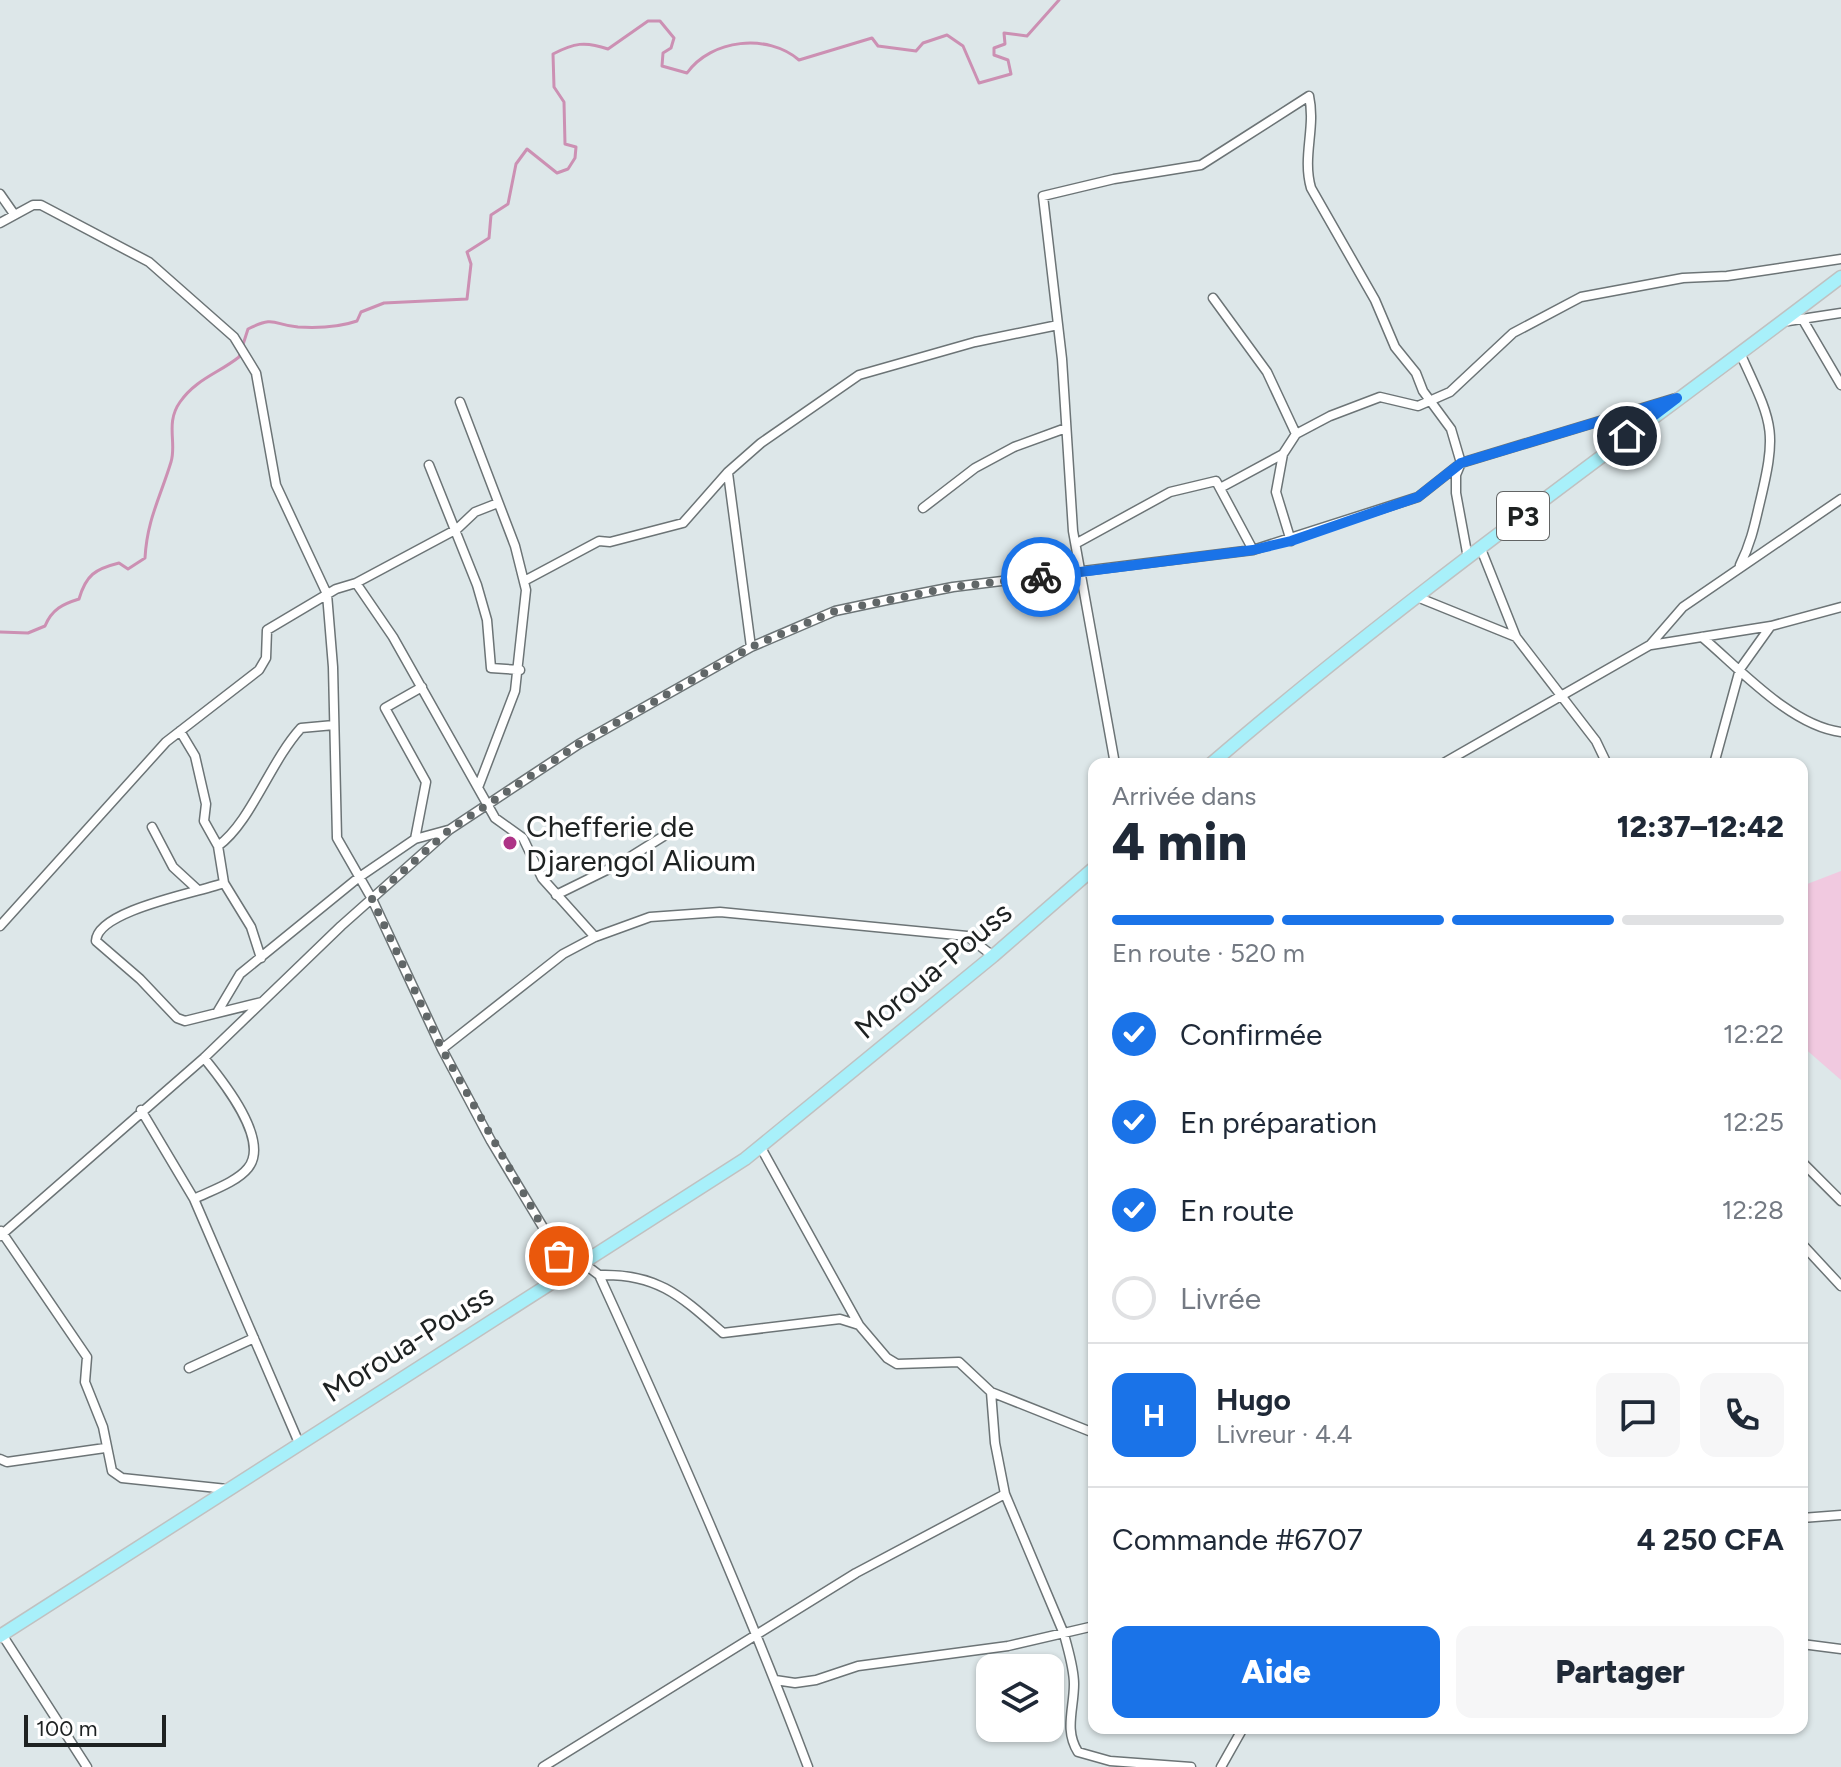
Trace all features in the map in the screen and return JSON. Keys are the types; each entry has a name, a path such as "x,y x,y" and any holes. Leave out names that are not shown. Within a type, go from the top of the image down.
{"main road":[{"name":"P3","path":"1218,758 1304,683 1841,277"},
{"name":"Moroua-Pouss","path":"1,1634 570,1272 760,1146 993,956 1088,873"}],"street":[{"path":"1114,758 1077,543 1043,196 1114,179 1201,165 1309,96 1313,123 1306,168 1311,188 1375,300 1395,347 1416,373 1431,402 1451,429 1461,463 1456,475 1456,493 1468,559"},
{"path":"0,194 14,214"},
{"path":"0,223 33,205 50,208 67,221 149,262 234,337 256,373 276,485 327,594 334,725 335,829 340,846 372,899 442,1049 531,1212 570,1272"},
{"path":"1291,541 1276,492 1283,454 1296,434 1372,399 1388,397 1418,406 1431,402 1455,388 1513,333 1581,297 1683,278 1727,276 1841,259"},
{"path":"1213,298 1267,372 1296,434"},
{"path":"1782,322 1841,313"},
{"path":"1803,320 1841,385"},
{"path":"526,580 599,541 610,542 683,523 728,472 761,443 859,375 975,342 1058,325"},
{"path":"1739,568 1753,536 1773,447 1765,407 1740,353"},
{"path":"227,1489 122,1478 108,1465 103,1427 85,1382 87,1357 1,1233 204,1058 449,830 579,744 751,647 835,611 953,587 1253,550 1291,541 1418,497 1461,463 1677,398"},
{"path":"460,402 526,580 520,670 479,785"},
{"path":"923,508 984,463 1066,428"},
{"path":"1222,487 1283,454"},
{"path":"429,465 457,529 484,606 491,668 520,670"},
{"path":"728,472 751,647"},
{"path":"1077,543 1180,488 1216,481 1222,487 1253,550"},
{"path":"1453,758 1650,645 1683,607 1841,499"},
{"path":"0,926 180,731 259,670 266,658 267,630 327,594 356,583 457,529 475,512 498,503"},
{"path":"1481,549 1516,637 1562,696 1603,758"},
{"path":"356,583 422,687 495,818 523,838 536,868 595,937"},
{"path":"1417,597 1516,637"},
{"path":"1650,645 1771,626 1841,607"},
{"path":"1716,758 1740,669 1771,626"},
{"path":"1702,637 1810,724 1841,732"},
{"path":"415,839 426,782 385,708 422,687"},
{"path":"218,846 237,828 277,757 301,728 334,725"},
{"path":"180,731 195,756 206,804 204,821 218,846 224,883 251,927 261,958"},
{"path":"152,827 173,867 198,890"},
{"path":"218,1011 240,974 358,878 415,839 449,830"},
{"path":"556,895 619,864 667,834"},
{"path":"224,883 132,911 96,934 96,941 140,979 177,1018 185,1021 262,1002"},
{"path":"442,1049 563,954 595,937 650,917 720,912 967,936 993,956"},
{"path":"194,1199 242,1173 251,1165 252,1158 252,1130 204,1058"},
{"path":"141,1110 194,1199 299,1443"},
{"path":"760,1146 859,1325 887,1358 897,1364 959,1362 991,1392 1088,1432"},
{"path":"1808,1168 1841,1201"},
{"path":"1808,1250 1841,1286"},
{"path":"583,1263 599,1275 757,1632 808,1767"},
{"path":"599,1275 645,1277 688,1302 723,1333 829,1319 859,1325"},
{"path":"189,1368 254,1338"},
{"path":"991,1392 995,1443 1005,1494 1064,1634 1074,1684 1071,1740 1078,1752 1136,1764 1191,1767"},
{"path":"0,1459 7,1462 105,1448"},
{"path":"543,1767 856,1573 1005,1494"},
{"path":"1808,1518 1841,1515"},
{"path":"775,1680 816,1680 858,1666 1008,1646 1088,1628"},
{"path":"1,1634 87,1767"},
{"path":"1808,1645 1841,1649"},
{"path":"1221,1767 1240,1734"}],"shaded area":[{"path":"1841,871 1841,1080 1808,1051 1808,884"}],"waterway":[{"path":"0,632 28,633 45,626 59,608 79,599 88,579 98,571 119,563 128,569 145,558 151,520 171,462 172,425 176,410 186,394 200,382 239,357 248,329 270,322 298,327 336,326 357,321 361,312 384,303 467,299 471,264 467,252 489,238 491,215 508,204 516,164 527,149 557,173 568,169 575,158 576,147 565,144 564,102 554,87 553,54 580,44 608,49 648,21 660,21 674,38 671,48 663,53 662,66 687,73 710,53 740,44 772,46 799,60 872,38 878,46 916,51 923,43 947,35 963,46 979,83 1011,74 1008,60 994,55 994,48 1005,44 1004,33 1027,36 1059,0"}],"way so far":[{"path":"559,1256 531,1212 442,1049 372,899 449,830 579,744 751,647 835,611 953,587 1041,577"}],"place":[{"name":"Chefferie de Djarengol Alioum","path":"510,843"}],"route":[{"path":"1041,577 1253,550 1291,541 1418,497 1461,463 1677,398 1627,436"}]}
